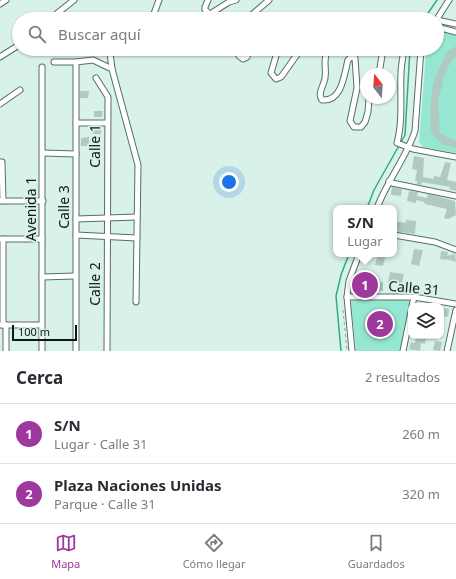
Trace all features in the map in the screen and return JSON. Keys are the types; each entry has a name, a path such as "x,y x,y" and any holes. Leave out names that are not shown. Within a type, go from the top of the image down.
{"street":[{"path":"0,4 6,0"},
{"path":"59,12 74,0"},
{"path":"155,12 159,0"},
{"path":"208,0 205,7 205,10 208,12"},
{"path":"213,12 229,2 236,0"},
{"path":"255,12 269,0"},
{"path":"441,12 449,0"},
{"path":"444,21 456,24"},
{"path":"444,29 456,32"},
{"path":"0,57 12,49"},
{"path":"110,56 112,69 138,165 136,302"},
{"path":"239,56 243,59 247,56"},
{"path":"275,56 271,68 271,73 276,79 281,77 296,56"},
{"path":"326,56 324,63 325,76 320,92 322,100 331,99 338,93 345,78 348,60 355,58 357,88 350,121 354,128 360,127 365,122 368,104"},
{"path":"380,68 382,56"},
{"path":"403,56 401,74 401,123 397,143 406,147 456,157"},
{"path":"378,205 415,131 420,56"},
{"path":"54,62 92,60 112,69"},
{"name":"Calle 3","path":"76,62 76,351"},
{"name":"Avenida 1","path":"42,67 42,351"},
{"name":"Calle 1","path":"96,78 108,97 106,217"},
{"path":"0,104 20,90"},
{"path":"76,123 107,123"},
{"path":"43,153 76,154"},
{"path":"1,162 2,201 43,200"},
{"path":"389,181 392,183 456,196"},
{"name":"Calle 2","path":"106,217 107,351"},
{"path":"76,219 137,217"},
{"path":"76,235 106,238 137,238"},
{"path":"397,236 435,242 456,250"},
{"path":"6,351 1,286 2,239 42,239"},
{"path":"352,351 347,297 349,281 358,257"},
{"path":"42,277 75,276"},
{"name":"Calle 31","path":"347,297 414,297 456,304"},
{"path":"413,303 414,297"},
{"path":"448,351 456,310"},
{"path":"3,325 41,325"},
{"path":"403,351 408,327"}],"green space":[{"path":"444,32 456,35 456,153 423,147 419,142 426,56 444,56"},
{"path":"408,300 411,303 408,303 408,317 401,351 356,351 352,301"}],"building":[{"path":"456,46 456,56 450,63 444,76 438,102 440,133 456,141 456,148 443,144 431,132 430,108 433,84 437,73 447,52"},
{"path":"80,91 89,91 88,98 80,98"},
{"path":"94,111 103,111 102,117 94,117"},
{"path":"93,127 101,127 101,134 93,134"},
{"path":"89,137 89,146 81,146 81,138"},
{"path":"414,156 424,158 423,177 433,179 434,176 440,177 445,162 451,163 447,180 456,182 456,191 449,189 450,187 422,182 421,185 417,184 417,181 415,181 417,170 412,169"},
{"path":"392,187 402,189 401,196 391,195"},
{"path":"409,191 418,192 417,196 427,198 428,194 455,201 456,215 448,219 444,218 447,209 425,204 424,202 416,200 416,203 407,201"},
{"path":"406,220 416,221 415,234 397,231 397,222 406,223"},
{"path":"414,249 423,250 419,266 411,264"},
{"path":"441,251 448,252 447,256 455,254 456,262 447,259 440,259"},
{"path":"377,257 385,257 383,266 375,265"},
{"path":"390,272 404,274 402,284 388,282"},
{"path":"361,282 383,282 383,291 361,292"},
{"path":"444,308 449,309 448,317 444,316"},
{"path":"416,339 426,339 425,344 421,343 420,351 409,349 411,342 415,343"},
{"path":"435,341 442,342 440,351 433,350"}],"waterway":[{"path":"429,12 437,0"},
{"path":"368,205 374,190 405,135 410,56"},
{"path":"341,351 336,296 341,275 348,257"}],"place":[{"name":"S/N","path":"365,285"},
{"name":"Plaza Naciones Unidas","path":"380,324"}]}
